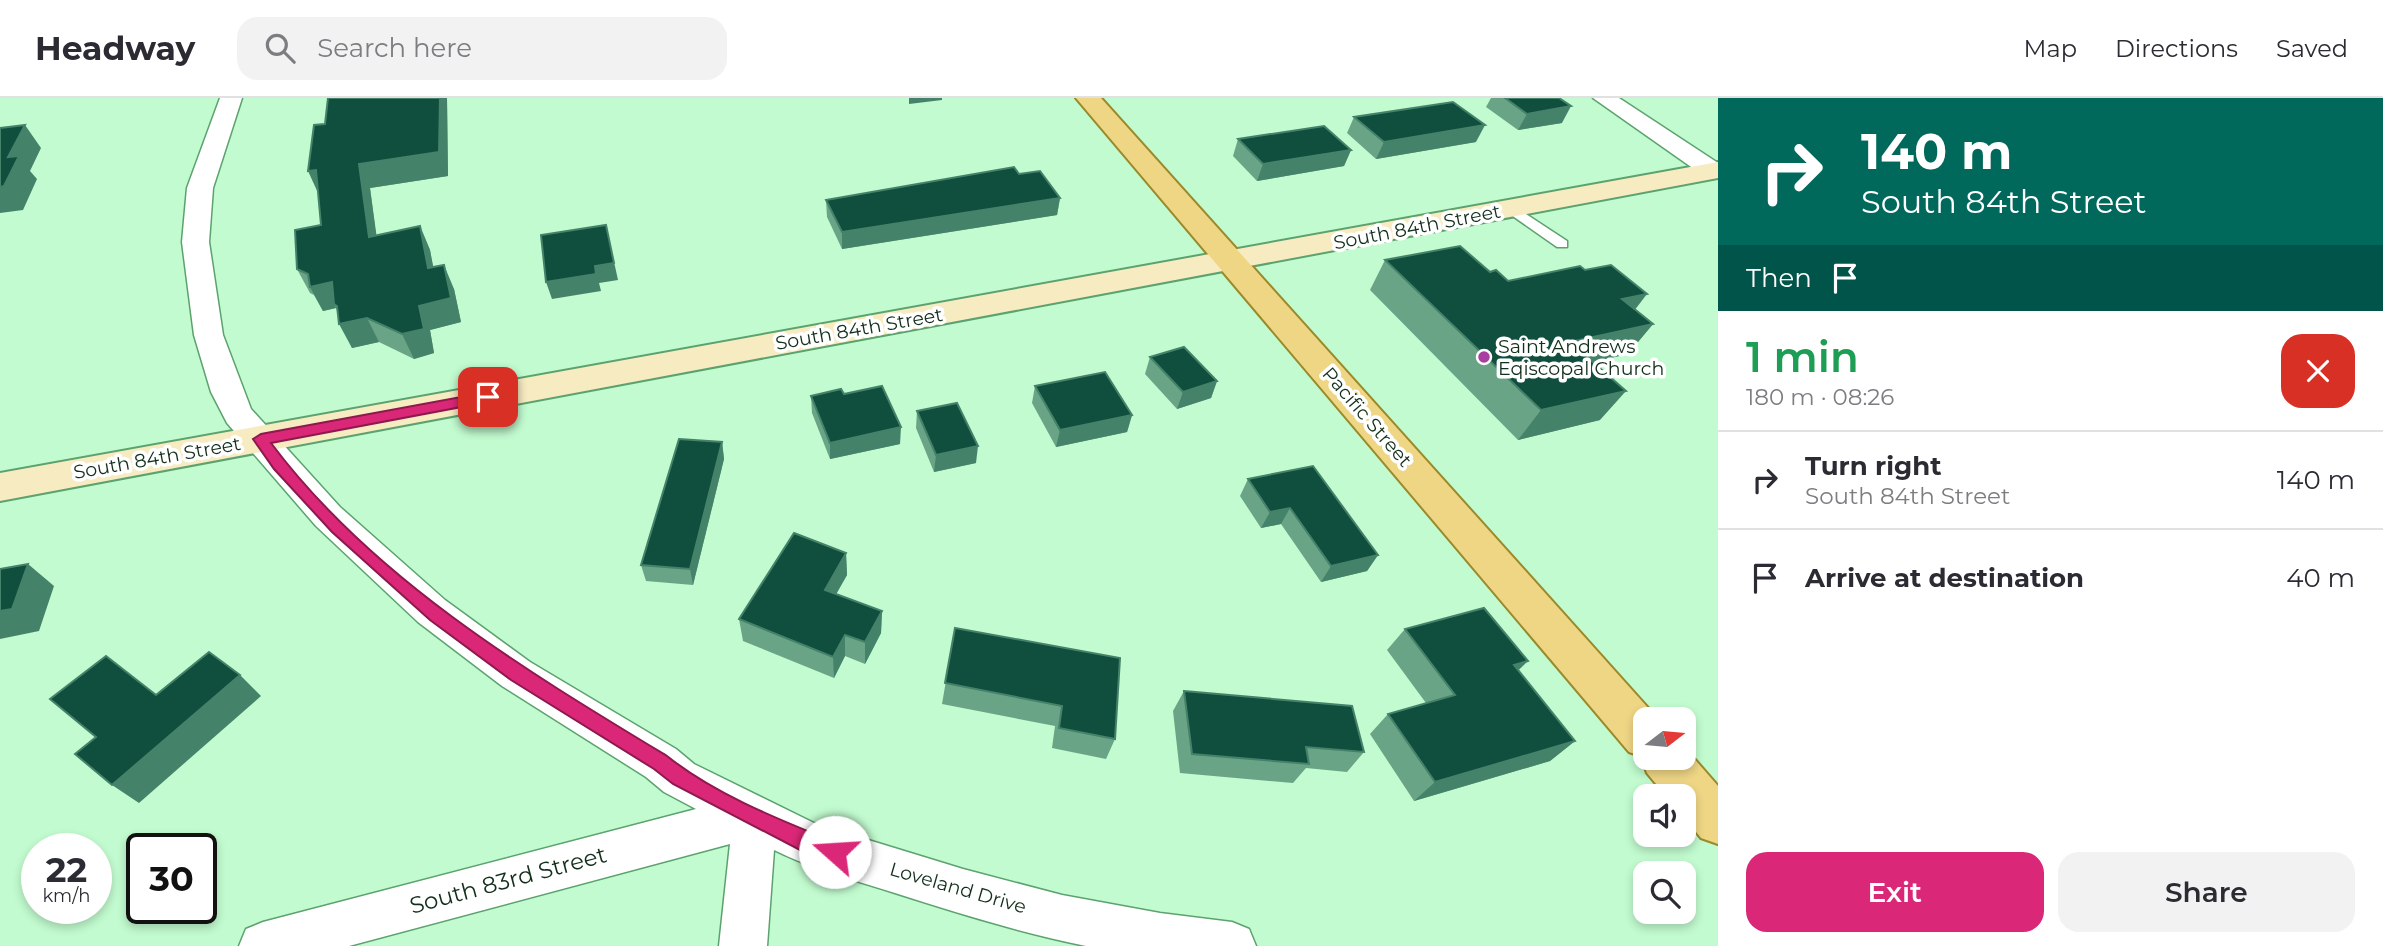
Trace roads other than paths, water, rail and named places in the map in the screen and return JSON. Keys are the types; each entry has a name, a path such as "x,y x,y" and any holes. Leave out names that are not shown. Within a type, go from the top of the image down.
{"main road":[{"name":"Pacific Street","path":"1088,98 1633,723"},
{"name":"South 84th Street","path":"0,487 1231,262 1716,170"},
{"path":"1673,770 1718,821"}],"street":[{"name":"Loveland Drive","path":"231,98 217,131 200,188 196,249 206,323 216,358 239,415 280,465 338,528 436,615 517,674 661,762 679,778 809,844 963,892 1062,918 1160,937 1232,946"},
{"path":"1604,98 1716,170"},
{"path":"743,946 754,817"},
{"name":"South 83rd Street","path":"263,946 647,842 754,817"}],"lane":[{"path":"1512,209 1562,244"}],"place":[{"name":"Saint Andrews Eqiscopal Church","path":"1484,357"}]}
